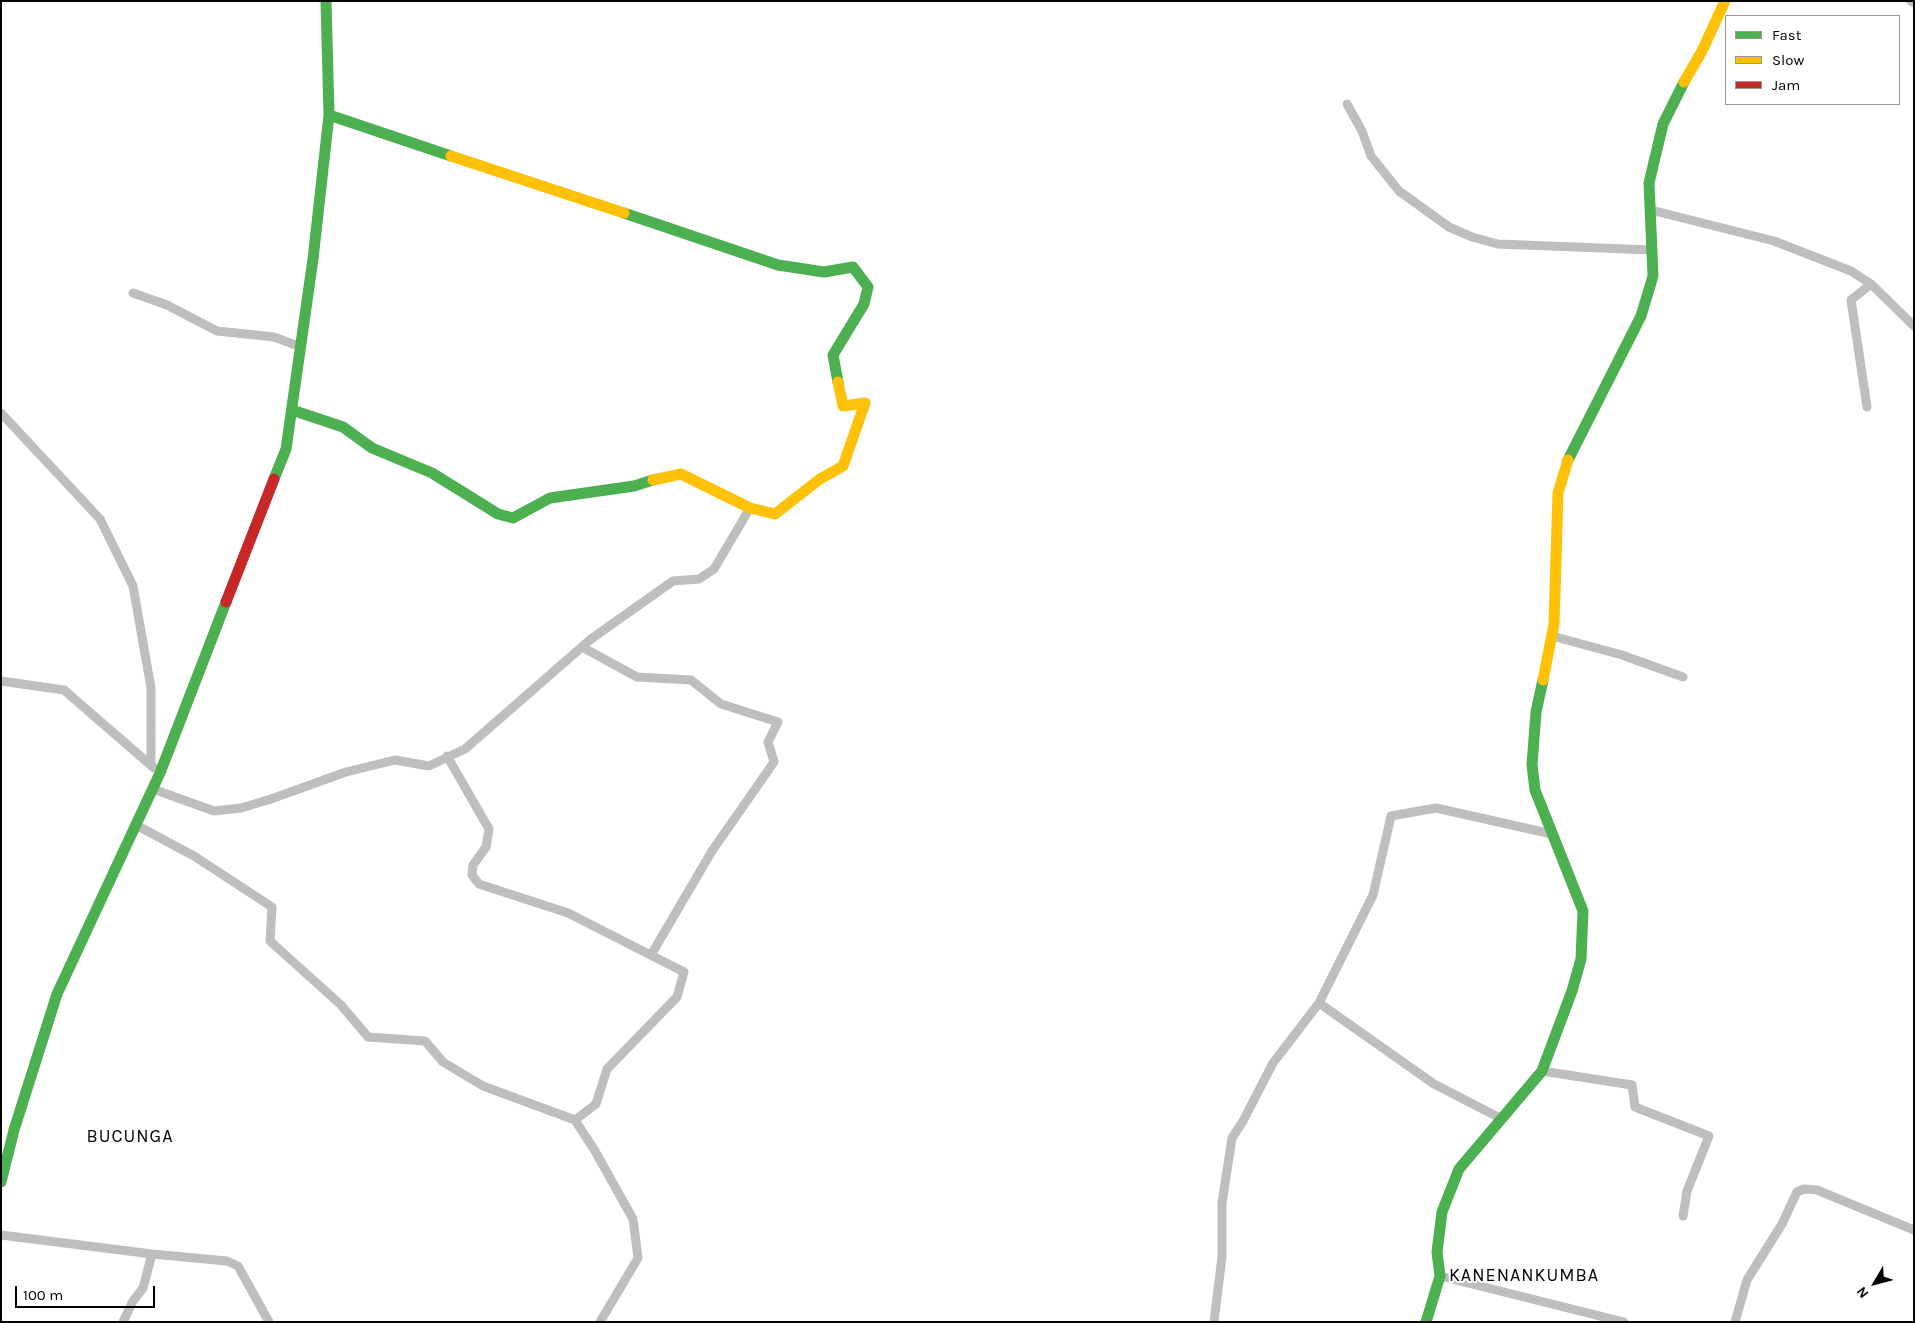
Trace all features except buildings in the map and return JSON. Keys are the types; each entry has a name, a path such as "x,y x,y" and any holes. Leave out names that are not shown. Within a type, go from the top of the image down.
{"street":[{"path":"156,769 286,449 301,347 329,115 326,1"},
{"path":"1426,1322 1440,1276 1437,1252 1442,1212 1460,1169 1500,1118 1542,1071 1572,991 1580,959 1583,911 1535,790 1532,765 1536,712 1552,636 1557,582 1558,493 1564,468 1641,316 1653,276 1649,183 1662,124 1702,50 1725,1"},
{"path":"1346,104 1362,131 1372,156 1398,191 1450,228 1472,237 1498,244 1652,250"},
{"path":"292,410 343,427 372,448 432,473 498,514 513,518 550,498 634,486 651,480 681,474 750,508 775,514 820,479 844,466 865,403 843,406 833,355 864,304 868,287 853,267 824,272 778,265 329,115"},
{"path":"1651,210 1774,241 1851,271 1871,284 1914,326"},
{"path":"1867,407 1851,300 1871,284"},
{"path":"133,293 167,305 217,331 274,337 301,347"},
{"path":"1,413 100,519 133,586 151,688 156,769 153,789 57,994 14,1130 1,1182"},
{"path":"153,789 214,811 241,808 272,799 346,772 395,760 429,766 464,749 582,647 674,581 699,579 714,569 750,508"},
{"path":"1552,636 1622,655 1683,677"},
{"path":"582,647 637,677 691,680 721,704 778,722 768,742 774,762 712,851 651,955"},
{"path":"1,682 64,690 156,769"},
{"path":"447,756 489,829 486,847 473,865 472,875 479,884 568,913 684,972 677,997 608,1069 596,1104 575,1120"},
{"path":"1214,1322 1222,1256 1222,1202 1232,1138 1273,1063 1319,1002 1374,894 1392,816 1436,808 1552,834"},
{"path":"136,825 194,856 272,907 270,941 341,1005 368,1037 425,1041 443,1062 483,1086 575,1120 632,1219 638,1258 600,1322"},
{"path":"1319,1002 1434,1084 1500,1118"},
{"path":"1542,1071 1632,1084 1635,1107 1709,1136 1687,1191 1683,1216"},
{"path":"1735,1322 1748,1280 1782,1224 1798,1192 1817,1190 1914,1230"},
{"path":"1,1235 152,1254 227,1261 238,1266 269,1322"},
{"path":"123,1322 143,1288 152,1254"},
{"path":"1440,1276 1624,1322"}],"traffic: fast":[{"path":"274,479 286,449 313,259 329,115 326,1"},
{"path":"1568,460 1641,316 1653,276 1649,183 1663,124 1684,82"},
{"path":"329,115 451,156"},
{"path":"624,213 778,265 824,272 853,267 868,287 864,304 833,355 838,382"},
{"path":"292,410 343,427 372,448 432,473 498,514 513,518 550,498 634,486 653,480"},
{"path":"1,1182 14,1130 57,994 160,773 226,602"},
{"path":"1426,1322 1440,1276 1437,1252 1442,1212 1459,1169 1542,1071 1572,991 1581,959 1583,911 1535,790 1532,765 1536,712 1543,680"}],"traffic: slow":[{"path":"1684,82 1702,51 1725,1"},
{"path":"451,156 624,213"},
{"path":"653,480 681,474 750,508 775,514 820,479 843,466 865,403 843,406 838,382"},
{"path":"1543,680 1554,624 1558,493 1568,460"}],"traffic: jam":[{"path":"226,602 274,479"}],"district":[{"name":"BUCUNGA","path":"130,1137"},
{"name":"KANENANKUMBA","path":"1524,1276"}]}
